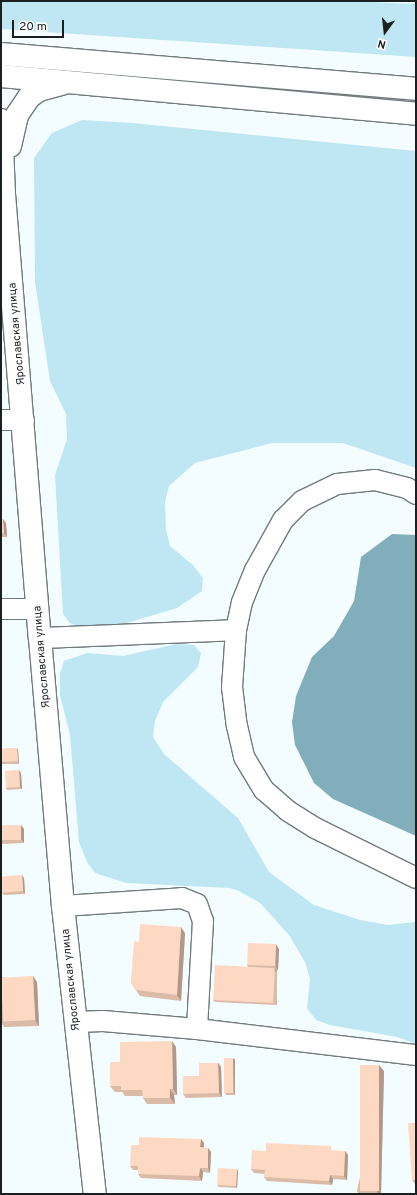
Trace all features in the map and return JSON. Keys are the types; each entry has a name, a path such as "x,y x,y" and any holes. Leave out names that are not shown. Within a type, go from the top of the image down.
{"main road":[{"path":"1,54 416,89"},
{"path":"1,76 80,82 416,114"},
{"path":"2,183 13,128 22,106 29,96 39,90 80,82"},
{"name":"Ярославская улица","path":"1,120 2,183 24,420 40,638 63,906 95,1194"}],"street":[{"path":"1,420 24,420"},
{"path":"416,494 407,488 374,480 337,484 302,501 283,520 255,570 242,602 236,630 232,687 237,726 244,757 264,790 288,811 315,828 416,878"},
{"path":"1,609 38,608"},
{"path":"40,638 236,630"},
{"path":"63,906 182,898 197,904 202,921 198,1028"},
{"path":"76,1022 103,1021 198,1028 416,1056"}],"shaded area":[{"path":"1,1 348,1 416,4 416,57 1,29"},
{"path":"82,120 132,123 416,151 416,468 343,443 272,443 195,463 169,486 165,502 166,529 170,546 193,565 203,578 202,591 177,608 117,626 81,627 70,623 63,614 55,475 67,439 66,414 50,381 35,282 34,158 52,133"},
{"path":"392,534 416,535 416,836 333,799 314,783 295,745 292,722 296,696 312,657 334,636 354,601 361,557"},
{"path":"176,644 194,645 201,653 198,667 163,702 155,721 153,737 164,754 238,818 269,872 314,905 360,920 388,925 416,922 416,1044 397,1037 330,1025 316,1020 307,1008 310,979 305,962 289,935 260,903 239,891 230,888 126,883 95,873 87,862 79,842 70,735 60,695 60,674 64,661 87,653 123,656"}],"building":[{"path":"1,519 3,519 4,533 1,533"},
{"path":"17,748 18,761 2,762 1,749"},
{"path":"19,770 20,787 6,788 5,771"},
{"path":"1,825 21,825 21,840 1,840"},
{"path":"22,875 23,891 2,892 1,876"},
{"path":"140,924 181,927 177,995 136,990 131,983 134,941 139,942"},
{"path":"248,943 276,944 275,966 247,965"},
{"path":"215,965 275,968 273,1003 213,1000"},
{"path":"33,976 35,1020 3,1022 1,978"},
{"path":"172,1041 173,1089 170,1089 170,1098 143,1098 142,1090 121,1090 121,1086 110,1086 110,1062 120,1062 120,1042"},
{"path":"224,1058 233,1058 233,1093 224,1093"},
{"path":"199,1063 218,1063 219,1093 183,1094 183,1076 199,1076"},
{"path":"360,1065 379,1065 379,1191 360,1191"},
{"path":"408,1123 416,1123 416,1180 412,1180"},
{"path":"139,1137 201,1139 200,1147 208,1148 208,1168 200,1168 199,1176 138,1174 138,1166 130,1166 131,1145 139,1145"},
{"path":"266,1143 331,1146 331,1150 345,1151 344,1176 330,1175 329,1181 264,1177 265,1170 251,1169 252,1150 266,1151"},
{"path":"218,1168 237,1169 236,1186 217,1185"}]}
